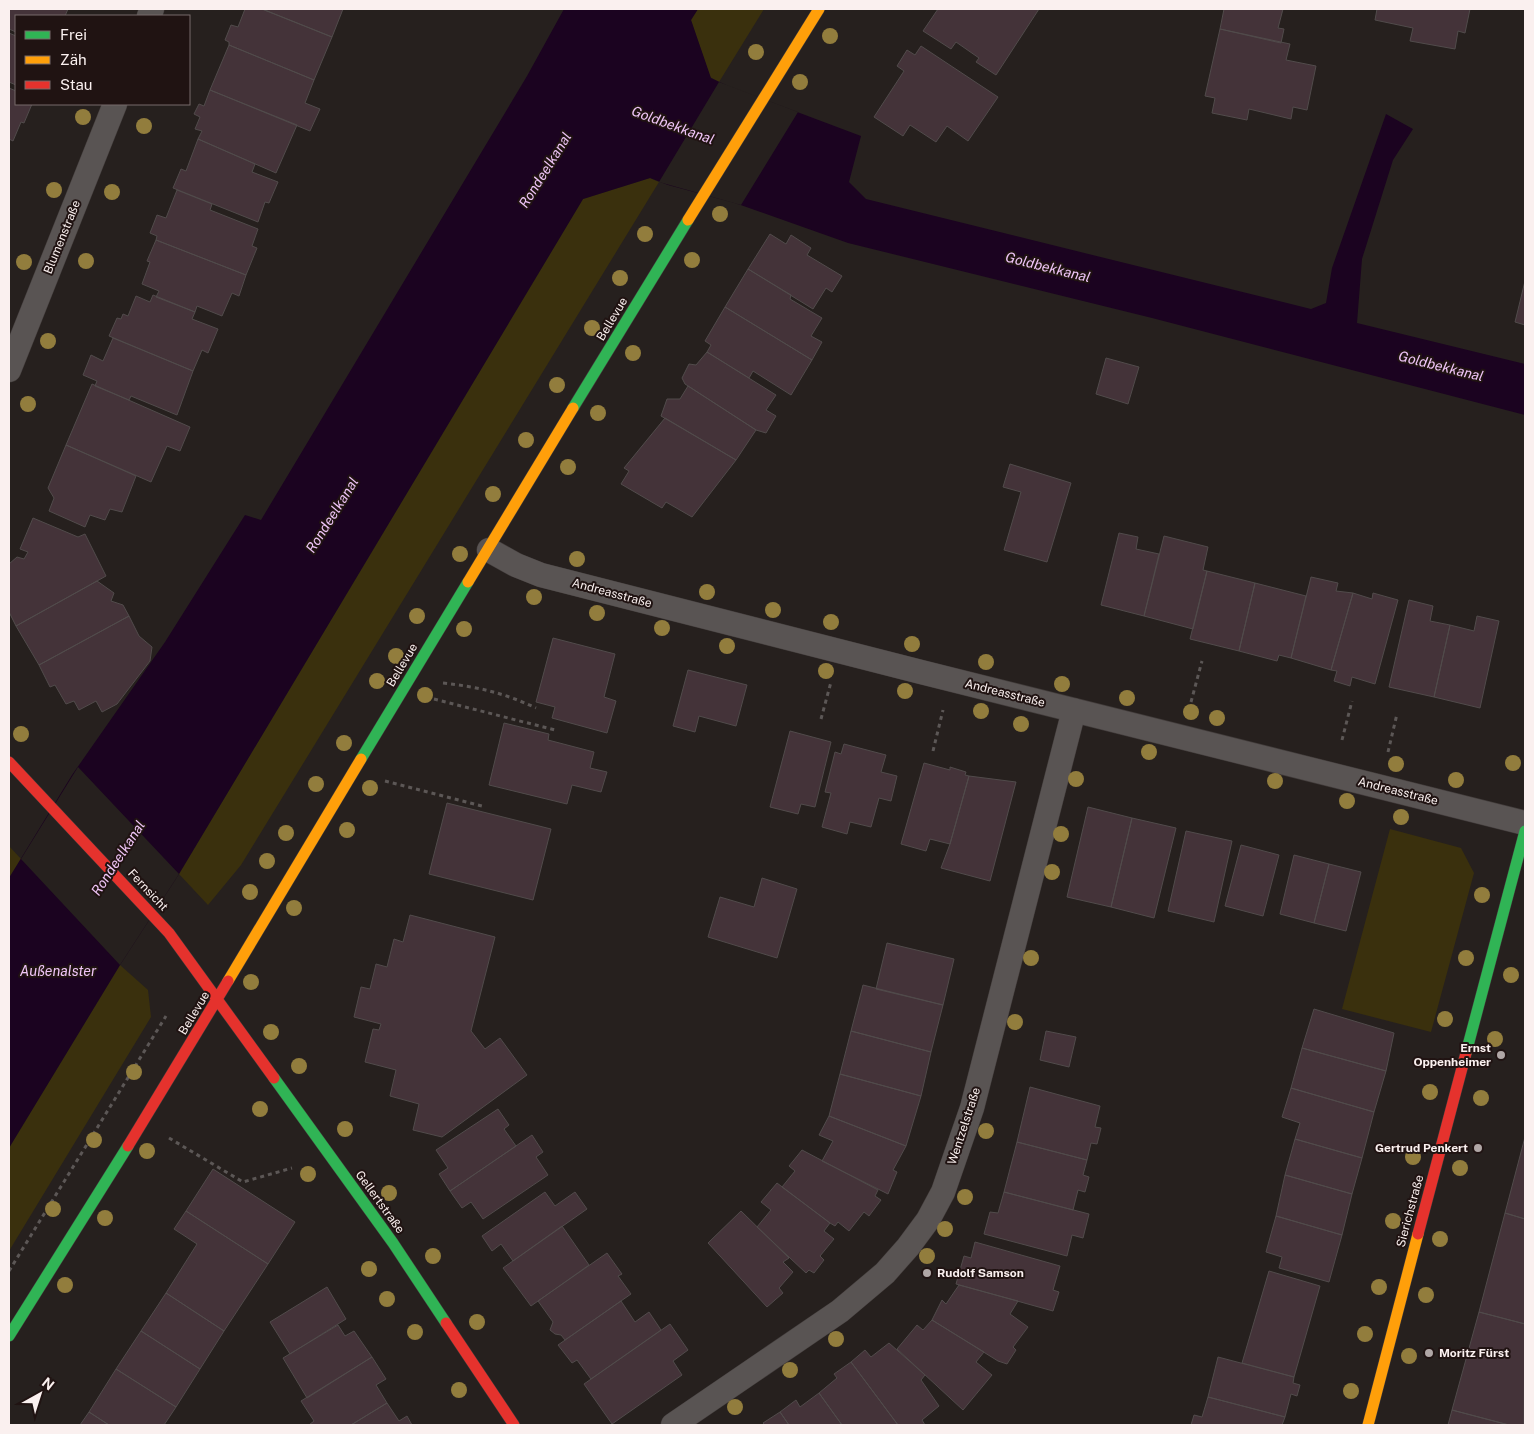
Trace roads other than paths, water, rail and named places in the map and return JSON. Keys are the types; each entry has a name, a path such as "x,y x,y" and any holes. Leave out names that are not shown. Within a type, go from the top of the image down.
{"street":[{"name":"Bellevue","path":"9,1336 217,1000 703,194 819,9"},
{"name":"Blumenstraße","path":"9,370 115,105"},
{"name":"Andreasstraße","path":"489,550 516,565 541,575 1525,823"},
{"name":"Wentzelstraße","path":"673,1425 840,1311 885,1273 928,1220 942,1192 972,1108 1074,710"},
{"name":"Fernsicht","path":"9,762 186,954 217,1000"},
{"name":"Sierichstraße","path":"1368,1425 1525,831"},
{"name":"Gellertstraße","path":"217,1000 393,1243 514,1425"}],"water":[{"path":"564,9 698,9 691,20 711,78 861,136 849,182 866,199 1311,309 1326,303 1332,268 1386,114 1413,129 1393,160 1362,259 1357,323 1525,364 1525,415 1152,318 848,243 735,203 668,185 650,178 583,199 179,874 120,965 9,1148 9,878 72,775 165,642 245,515 261,520 527,76"}],"place":[{"name":"Ernst Oppenheimer","path":"1501,1055"},
{"name":"Gertrud Penkert","path":"1478,1148"},
{"name":"Rudolf Samson","path":"927,1273"},
{"name":"Moritz Fürst","path":"1429,1353"}],"water label":[{"name":"Goldbekkanal","path":"673,125"},
{"name":"Rondeelkanal","path":"545,170"},
{"name":"Goldbekkanal","path":"1048,267"},
{"name":"Goldbekkanal","path":"1441,366"},
{"name":"Rondeelkanal","path":"332,515"},
{"name":"Rondeelkanal","path":"118,858"},
{"name":"Außenalster","path":"58,971"}]}
